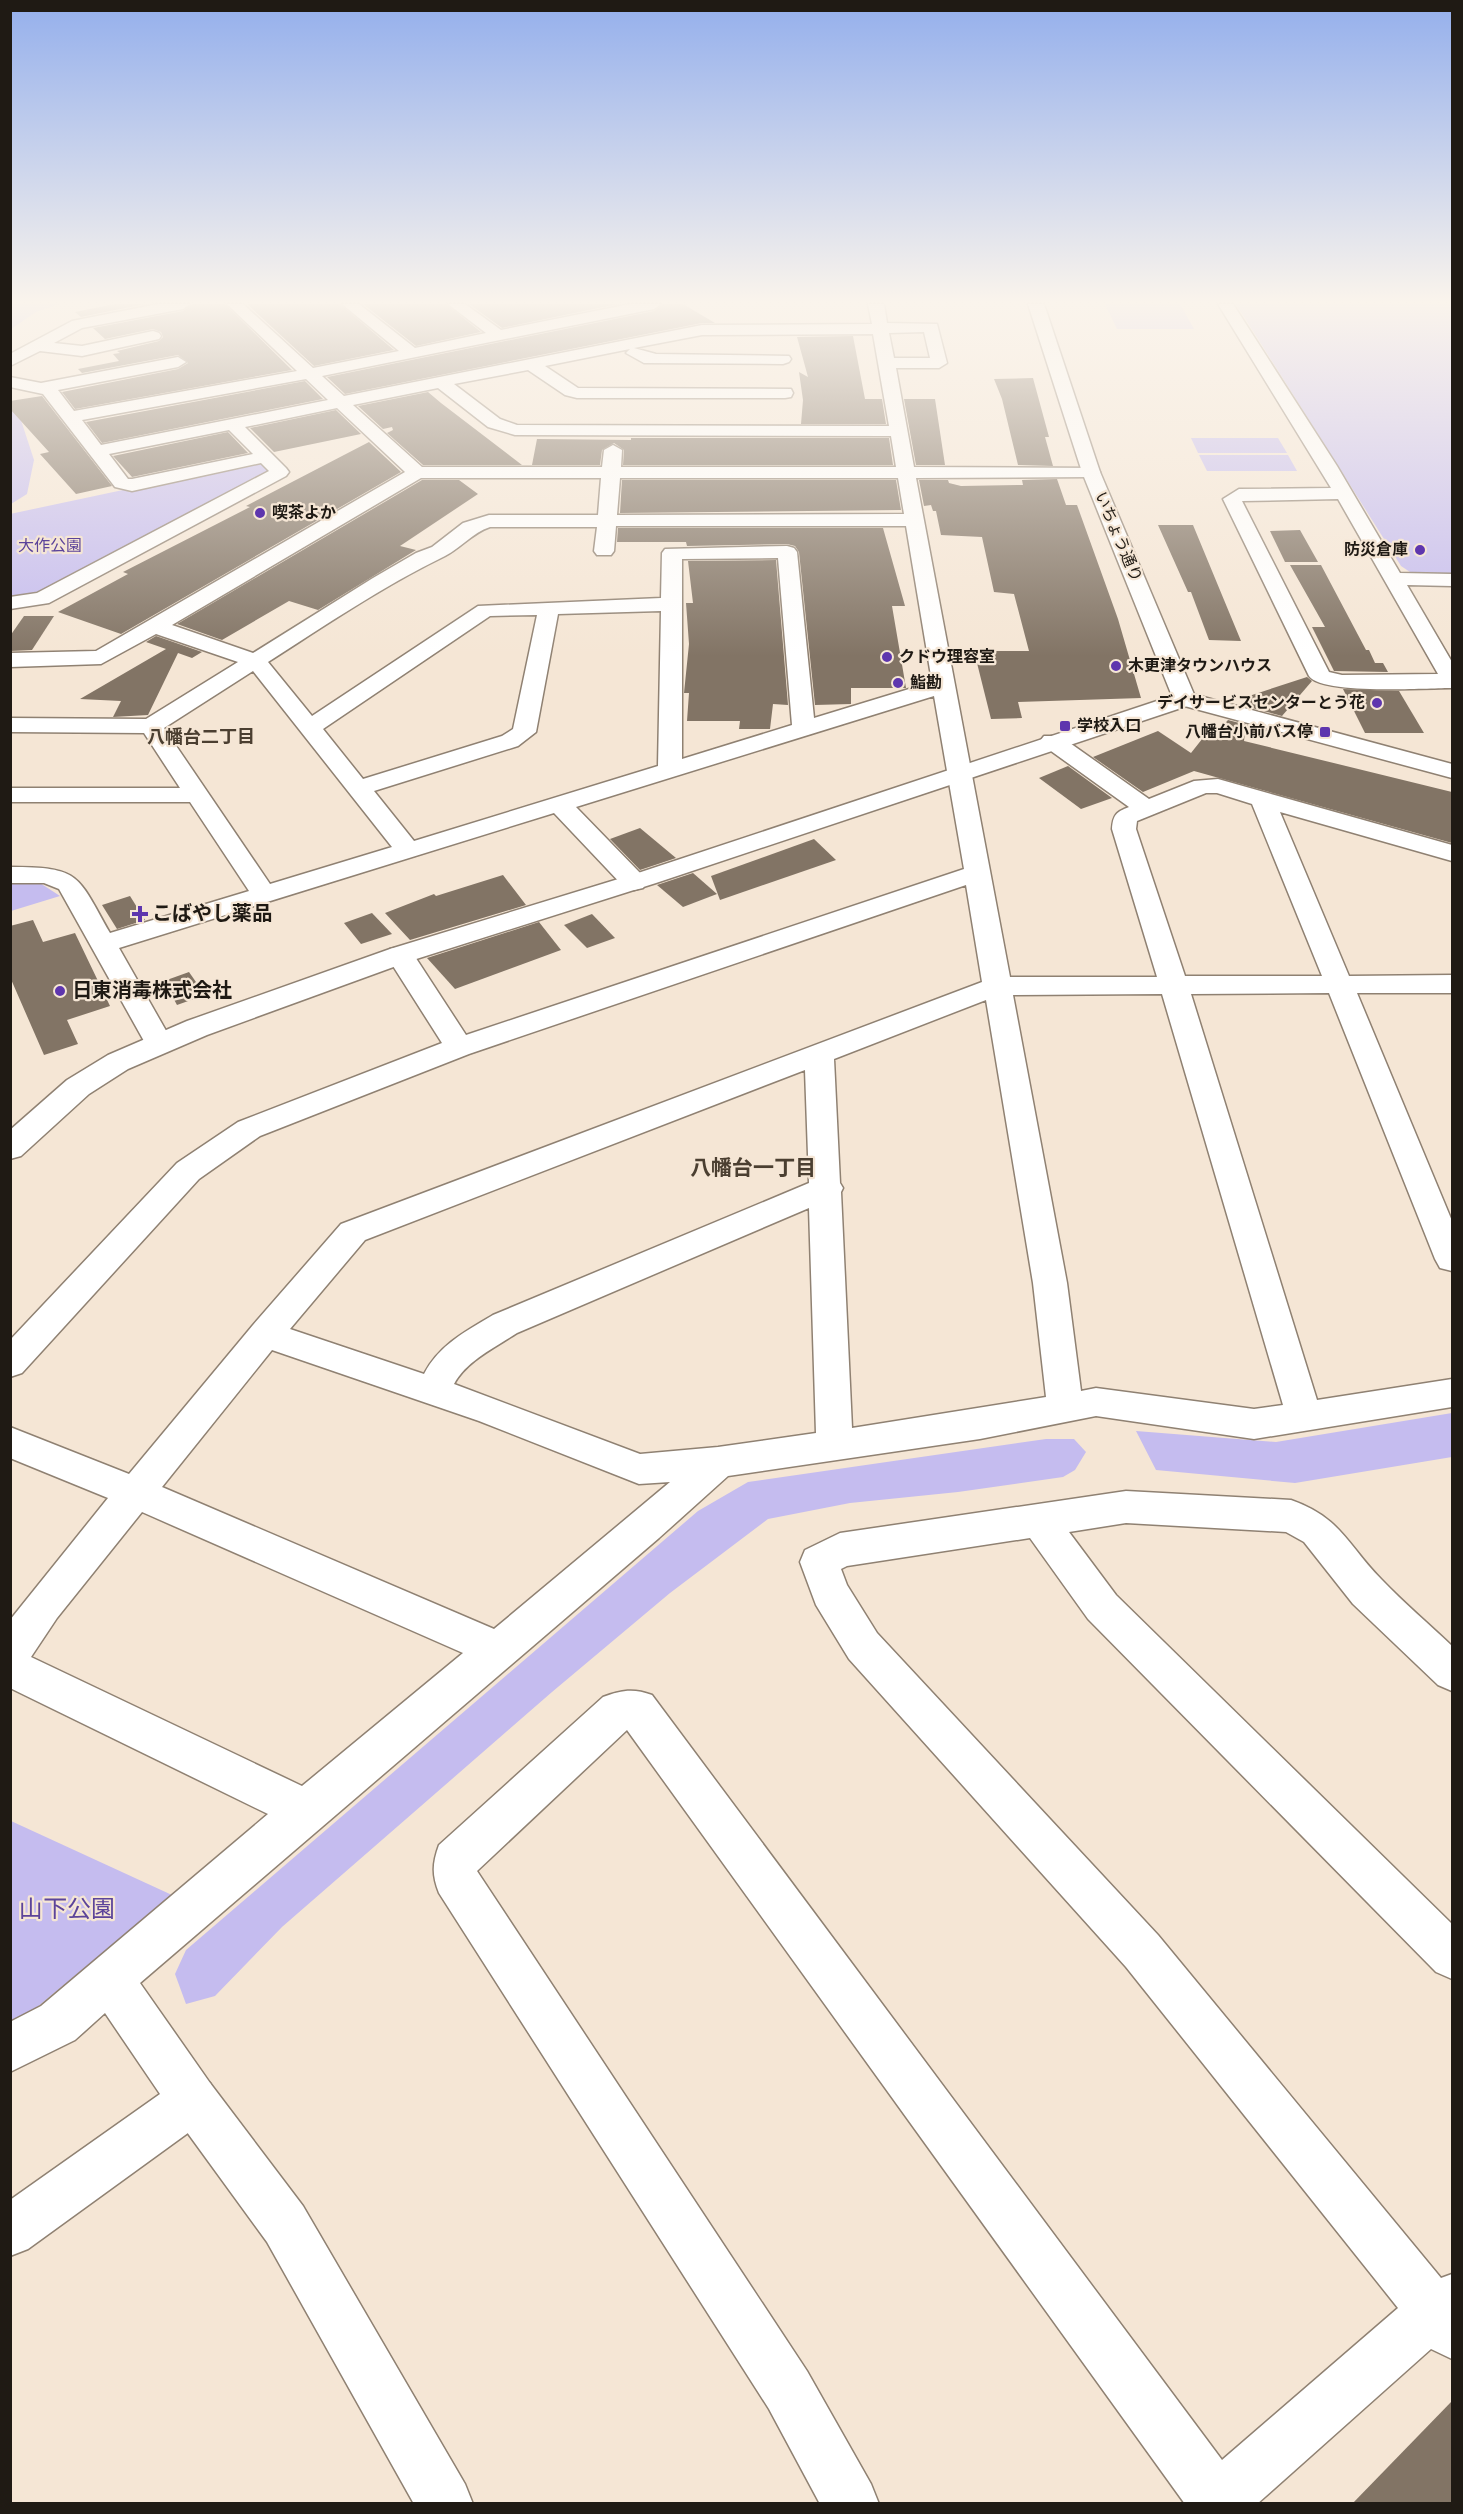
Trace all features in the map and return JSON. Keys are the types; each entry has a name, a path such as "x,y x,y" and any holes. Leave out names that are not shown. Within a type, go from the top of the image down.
{"street":[{"path":"73,421 122,483 132,485 266,457"},
{"path":"97,451 241,421"},
{"path":"362,421 417,473"},
{"path":"493,421 502,428 614,431 899,431"},
{"path":"787,421 788,430"},
{"path":"897,421 915,520 917,547 944,686 1050,1283 1065,1408"},
{"name":"いちょう通り","path":"1074,421 1091,472 1185,699"},
{"path":"1299,421 1395,579 1415,619 1452,681"},
{"path":"10,603 42,600 280,472 232,423"},
{"path":"604,551 614,431"},
{"path":"10,660 101,657 156,626 329,517 417,473 1091,472"},
{"path":"1344,493 1239,495 1232,499 1320,676 1341,682 1452,681"},
{"path":"10,725 151,726 437,546 470,527 489,521 915,520"},
{"path":"670,772 672,553 787,552 804,730"},
{"path":"1395,579 1452,580"},
{"path":"311,727 485,610 672,604"},
{"path":"359,788 510,741 524,732 549,607"},
{"path":"156,626 256,661 408,850"},
{"path":"103,944 670,772 944,686"},
{"path":"10,1148 78,1087 118,1062 159,1043 400,956 634,882 1052,741 1185,699 1452,771"},
{"path":"151,726 264,894"},
{"path":"1052,741 1145,807"},
{"path":"1304,1416 1174,985 1124,829 1125,817 1145,807 1203,786 1218,786 1452,853"},
{"path":"10,795 198,795"},
{"path":"1262,797 1452,1259"},
{"path":"560,805 634,882"},
{"path":"10,1363 188,1171 249,1129 459,1047 977,873"},
{"path":"10,875 48,875 69,884 159,1043"},
{"path":"400,956 459,1047"},
{"path":"10,1654 43,1606 266,1334 353,1232 819,1052 997,986 1452,984"},
{"path":"819,1052 836,1444"},
{"path":"433,1391 446,1366 470,1346 505,1324 826,1188"},
{"path":"266,1334 492,1411 639,1469 718,1462 980,1424 1096,1402 1254,1424 1452,1393"},
{"path":"10,1442 136,1493 497,1649"},
{"path":"10,2048 58,2023 110,1980 306,1810 646,1526 718,1462"},
{"path":"851,2504 788,2390 455,1877 455,1861 618,1711 637,1709 1217,2502 1447,2315 1142,1951 863,1646 830,1593 819,1562 840,1550 1126,1507 1292,1516 1317,1530 1367,1592 1452,1672"},
{"path":"1040,1521 1102,1607 1452,1956"},
{"path":"10,1662 17,1671 306,1810"},
{"path":"110,1980 193,2100 285,2224 445,2504"},
{"path":"10,2231 193,2100"}],"green space":[{"path":"10,421 21,421 34,460 27,494 11,504"},
{"path":"1310,421 1452,421 1452,574 1413,574 1401,566"},
{"path":"1191,438 1278,438 1287,453 1198,453"},
{"path":"1199,455 1288,455 1297,471 1207,471"},
{"name":"大作公園","path":"250,463 264,465 272,473 41,598 11,598 10,514"},
{"path":"11,883 40,883 60,896 11,911"},
{"path":"1452,1413 1452,1457 1295,1483 1156,1470 1136,1431 1276,1442"},
{"path":"1046,1439 1074,1439 1086,1452 1075,1470 1063,1477 958,1492 850,1503 768,1519 670,1593 552,1692 282,1927 215,1996 186,2004 175,1974 186,1950 698,1511 748,1482"},
{"name":"山下公園","path":"11,1821 172,1895 30,2013 11,2021"}],"building":[{"path":"21,421 62,421 112,486 76,494 40,454 49,452"},
{"path":"90,421 211,421 102,443 86,422"},
{"path":"282,421 348,421 361,434 274,452 250,428"},
{"path":"375,421 465,421 522,465 423,465 387,433 393,430 392,427 383,429"},
{"path":"801,421 886,421 886,424 801,424"},
{"path":"908,421 938,421 945,465 916,465"},
{"path":"1007,421 1045,421 1049,437 1045,437 1053,466 1018,465"},
{"path":"228,432 248,453 132,477 113,456"},
{"path":"631,438 889,438 893,465 623,465 624,450 614,443 602,450 600,465 532,465 537,439 631,440"},
{"path":"369,442 401,472 121,634 58,612 128,574 123,572 250,507 246,506"},
{"path":"1057,479 1066,505 1077,505 1118,619 1141,698 1018,702 1022,718 991,719 974,651 1029,651 1014,594 994,592 982,537 941,535 936,511 933,511 931,505 924,506 919,480 948,480 949,483 961,486 1023,485 1022,480"},
{"path":"422,480 459,480 478,494 400,546 416,550 318,610 289,601 222,640 177,624"},
{"path":"622,480 896,480 901,510 620,513"},
{"path":"1158,525 1193,525 1241,641 1209,640 1191,592 1188,592"},
{"path":"618,528 883,528 905,606 892,606 906,688 851,688 851,704 815,705 799,552 795,546 787,544 687,546 686,542 617,542"},
{"path":"1300,530 1318,562 1285,562 1270,531"},
{"path":"776,560 788,705 773,704 770,729 739,729 740,721 687,721 689,693 684,693 689,644 686,603 693,603 688,561"},
{"path":"1290,565 1321,565 1366,650 1369,650 1375,663 1383,663 1388,672 1334,671 1312,627 1325,627"},
{"path":"24,616 54,616 32,650 10,651 10,636"},
{"path":"156,636 202,652 192,658 178,653 148,715 113,717 121,701 80,699 166,649 146,642"},
{"path":"1307,677 1312,681 1282,716 1241,705 1249,696"},
{"path":"1343,689 1399,691 1424,733 1365,733"},
{"path":"1228,720 1269,731 1245,733 1244,741 1452,792 1452,843 1194,771 1143,792 1093,757 1158,731 1191,753 1210,729 1218,731"},
{"path":"1068,766 1112,798 1081,809 1039,778"},
{"path":"640,828 676,858 640,870 610,839"},
{"path":"814,839 836,860 720,900 711,876"},
{"path":"693,873 717,894 683,907 657,885"},
{"path":"503,875 526,905 410,940 385,913 434,894 436,896"},
{"name":"こばやし薬品","path":"130,896 145,920 117,929 102,905"},
{"path":"372,913 392,934 361,944 344,923"},
{"path":"592,914 615,938 587,948 564,925"},
{"name":"日東消毒株式会社","path":"33,920 43,942 75,933 110,1006 67,1020 78,1044 44,1055 10,977 10,926"},
{"path":"539,922 561,950 455,989 427,958"},
{"path":"189,972 205,995 177,1005 164,981"},
{"path":"1452,2401 1452,2504 1352,2504"}],"place":[{"name":"喫茶よか","path":"260,513"},
{"name":"防災倉庫","path":"1420,550"},
{"name":"クドウ理容室","path":"887,657"},
{"name":"木更津タウンハウス","path":"1116,666"},
{"name":"鮨勘","path":"898,683"},
{"name":"デイサービスセンターとう花","path":"1377,703"},
{"name":"学校入口","path":"1065,726"},
{"name":"八幡台小前バス停","path":"1325,732"},
{"name":"こばやし薬品","path":"140,914"},
{"name":"日東消毒株式会社","path":"60,991"}],"district":[{"name":"八幡台二丁目","path":"201,737"},
{"name":"八幡台一丁目","path":"753,1168"}]}
